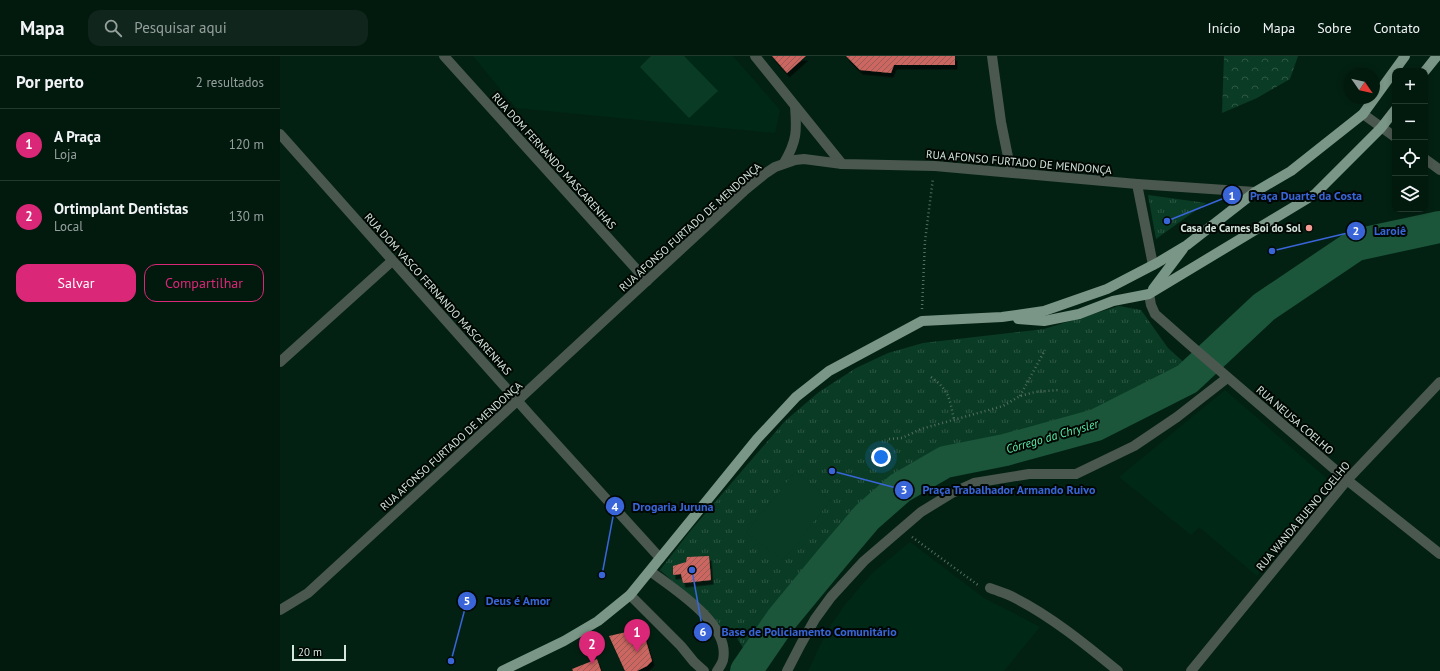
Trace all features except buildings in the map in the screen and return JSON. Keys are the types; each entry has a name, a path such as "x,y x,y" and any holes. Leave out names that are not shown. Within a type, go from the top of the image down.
{"main road":[{"path":"502,671 564,641 598,621 630,595 757,439 796,397 830,370 922,321 1002,317 1044,311 1106,289 1153,265 1187,245 1255,192 1291,171 1363,114 1405,56"},
{"path":"1427,68 1437,56"},
{"path":"1002,317 1044,321 1079,314 1113,301 1149,294 1315,194 1381,128 1392,114"},
{"path":"1149,294 1187,245"}],"street":[{"name":"RUA DOM FERNANDO MASCARENHAS","path":"444,56 647,281"},
{"path":"756,56 842,164"},
{"path":"992,56 1001,122 1011,172"},
{"path":"784,163 793,148 796,134 795,106"},
{"path":"1363,114 1392,135"},
{"name":"RUA DOM VASCO FERNANDO MASCARENHAS","path":"280,134 517,401 660,558"},
{"name":"RUA AFONSO FURTADO DE MENDONÇA","path":"280,610 308,593 744,191 766,173 784,163 804,159 842,164 935,166 1137,184 1255,192"},
{"path":"1428,161 1440,170"},
{"path":"1137,184 1153,265"},
{"path":"280,362 392,260"},
{"name":"RUA NEUSA COELHO","path":"1149,294 1155,314 1227,378 1347,480 1440,554"},
{"path":"787,671 808,632 831,597 864,561 921,512 952,493 974,483 1029,474 1076,474 1134,446 1177,417 1227,378"},
{"name":"RUA WANDA BUENO COELHO","path":"1191,671 1347,480 1440,382"},
{"path":"650,571 682,594 695,606 709,620 720,636 722,641 723,660 717,671"},
{"path":"990,588 1012,596 1038,611 1067,631 1118,671"},
{"path":"630,595 681,646 694,666 704,671"}],"path":[{"path":"922,321 925,241 935,166"},
{"path":"1020,396 1046,350"},
{"path":"931,378 942,385 948,395 954,419"},
{"path":"889,439 902,438 921,429 1003,406 1020,396 1035,392 1058,390"},
{"path":"903,528 908,534 978,585 990,588"}],"shaded area":[{"path":"473,56 733,56 780,110 775,133 516,108"},
{"path":"1225,390 1331,482 1257,576 1199,527 1191,535 1119,477"},
{"path":"910,542 984,598 1040,627 1004,671 808,671 827,631 844,606 871,574"}],"green space":[{"path":"651,56 684,56 718,91 689,118 640,67"},
{"path":"1224,56 1298,56 1290,79 1257,98 1222,113"},
{"path":"1148,195 1206,203 1156,239"},
{"path":"1119,306 1141,310 1168,348 1189,367 1095,417 1037,430 943,458 900,484 872,513 834,546 785,599 745,651 734,633 729,638 695,601 660,570 691,530 785,421 819,392 856,368 888,353 923,343 1044,329"},
{"path":"795,472 831,500 783,560 746,533"}],"waterway":[{"name":"Córrego da Chrysler","path":"746,671 781,620 833,557 867,517 900,488 945,462 1005,450 1096,425 1187,379 1264,307 1356,245 1440,227"}],"place":[{"name":"Praça Duarte da Costa","path":"1167,221"},
{"name":"Casa de Carnes Boi do Sol","path":"1309,228"},
{"name":"Laroiê","path":"1272,251"},
{"name":"Praça Trabalhador Armando Ruivo","path":"832,471"},
{"name":"Base de Policiamento Comunitário","path":"692,570"},
{"name":"Drogaria Juruna","path":"602,575"},
{"name":"A Praça","path":"637,652"},
{"name":"Deus é Amor","path":"451,661"},
{"name":"Ortimplant Dentistas","path":"592,664"}]}
